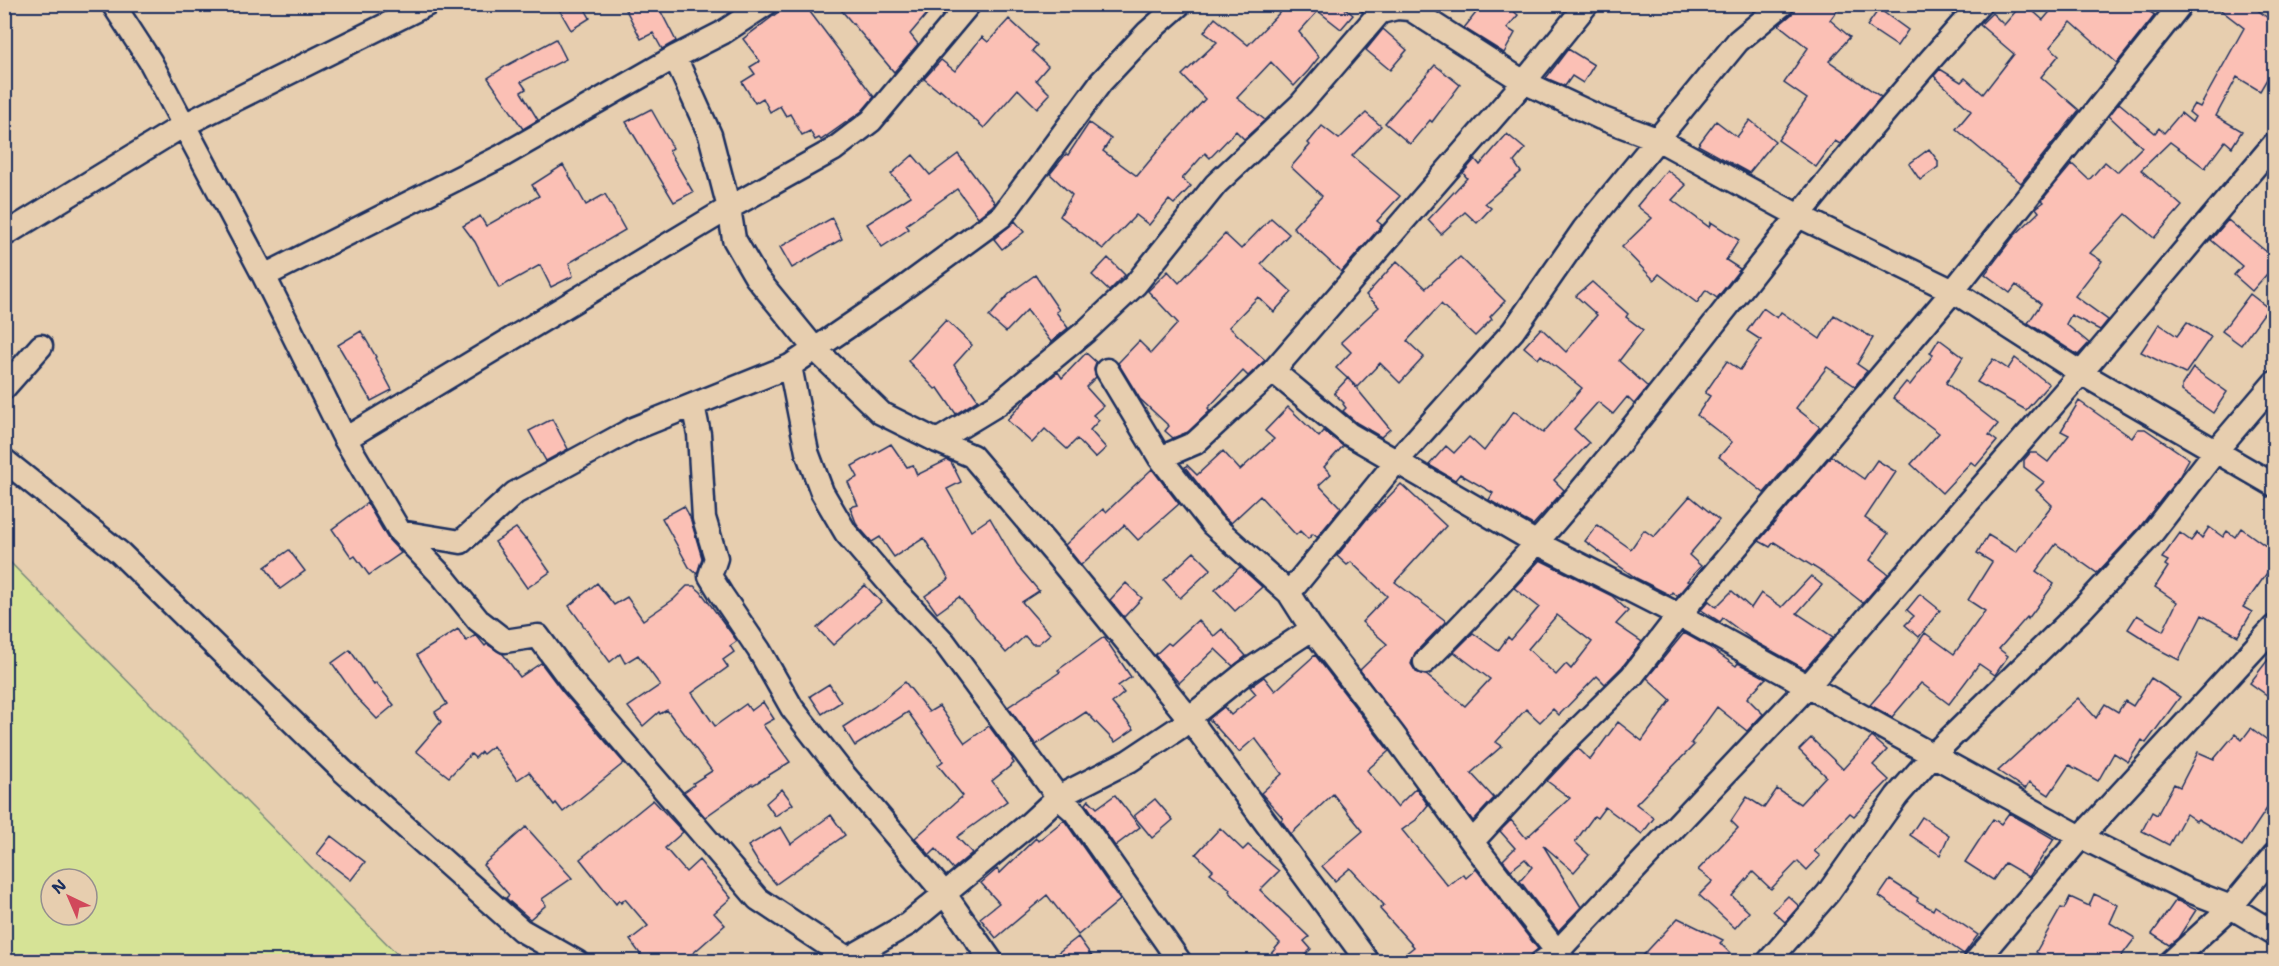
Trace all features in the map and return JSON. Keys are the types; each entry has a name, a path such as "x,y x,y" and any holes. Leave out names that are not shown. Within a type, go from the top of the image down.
{"street":[{"path":"113,4 150,61 264,276 345,439 400,532 444,578 478,620 505,641 538,636 573,682 758,899 844,960 908,924 1029,824 1058,797 1129,761 1180,727 1245,673 1312,629"},
{"path":"4,235 184,125 428,4"},
{"path":"264,276 502,156 675,57 723,33 766,4"},
{"path":"345,439 729,208 833,150 871,121 969,4"},
{"path":"400,532 461,542 514,493 633,429 790,366 893,296 1002,216 1101,82 1147,33 1180,4"},
{"path":"1160,458 1195,443 1273,371 1524,82 1587,4"},
{"path":"1289,593 1396,462 1513,331 1584,229 1738,41 1783,4"},
{"path":"1425,662 1454,634 1537,543 1642,416 1798,216 1980,4"},
{"path":"1472,842 1554,753 1632,676 1679,615 1953,291 2181,4"},
{"path":"937,441 998,404 1086,331 1135,285 1216,184 1301,104 1380,7 1410,9 1524,82 1601,118 1659,140 1798,216 1953,291 2081,373 2274,485"},
{"path":"675,57 710,135 729,208 734,239 756,277 814,348 881,413 972,456 1042,537 1189,718 1368,962"},
{"path":"1107,370 1160,458 1212,524 1289,593 1312,629 1393,734 1555,958 1808,686 2081,373 2274,144"},
{"path":"4,388 41,346"},
{"path":"790,366 807,452 822,492 846,533 944,642 1058,797 1075,812 1180,962"},
{"path":"1273,371 1349,434 1537,543 1679,615 2081,837 2187,890 2231,907 2274,933"},
{"path":"1768,962 1828,893 1898,796 1932,756 2082,609 2142,545 2215,452 2274,383"},
{"path":"693,405 699,434 704,518 716,558 710,576 759,650 792,708 841,771 944,893 992,962"},
{"path":"4,460 120,554 343,771 521,930 577,962"},
{"path":"1975,962 2081,837 2274,627"},
{"path":"2171,962 2231,907 2274,855"}],"green space":[{"path":"4,557 5,557 404,961 5,961"}],"building":[{"path":"556,4 582,4 590,18 571,30"},
{"path":"623,4 657,4 676,41 662,49 653,33 641,39"},
{"path":"789,4 804,4 874,97 862,111 821,140 819,138 815,140 810,131 802,135 790,114 786,116 780,106 770,112 763,98 755,103 742,82 755,74 750,67 760,61 743,39"},
{"path":"836,4 916,4 927,14 910,34 918,44 894,72"},
{"path":"1288,4 1340,4 1353,15 1341,29 1318,11 1299,32 1319,57 1308,71 1294,86 1271,62 1237,98 1265,120 1244,139 1236,131 1210,158 1205,153 1182,179 1191,186 1174,204 1169,200 1149,225 1136,215 1103,249 1060,216 1072,195 1050,174 1066,154 1068,155 1089,123 1111,139 1103,151 1137,176 1205,99 1182,75 1217,42 1204,32 1215,18 1248,45"},
{"path":"1483,4 1505,4 1518,15 1507,28 1515,33 1504,53 1464,28"},
{"path":"1796,4 1842,4 1830,20 1850,37 1829,61 1881,97 1840,144 1835,141 1816,167 1778,140 1807,99 1784,83 1808,48 1779,25 1792,14"},
{"path":"2022,4 2025,4 2043,20 2054,7 2052,4 2137,4 2155,15 2117,63 2071,22 2050,47 2059,55 2041,77 2079,110 2021,183 1956,129 1971,111 1934,76 1940,69 1961,82 1965,78 1983,94 2014,54 1980,25 1992,13 2004,25"},
{"path":"2213,4 2250,4 2274,23 2274,67 2260,91 2237,77 2216,116 2242,131 2232,147 2225,141 2205,168 2170,142 2141,170 2182,206 2154,238 2126,214 2090,253 2102,261 2075,296 2108,320 2100,330 2071,315 2066,324 2089,343 2078,355 2028,323 2041,304 2016,285 2010,293 1985,274 2014,236 2039,212 2036,208 2044,202 2042,200 2072,164 2089,180 2105,162 2117,172 2142,147 2109,116 2119,103 2155,133 2159,128 2164,133 2181,113 2192,122 2195,117 2189,112 2194,104 2200,107 2244,28"},
{"path":"1879,9 1908,30 1897,46 1867,26"},
{"path":"1009,19 1037,45 1032,51 1048,66 1036,80 1050,94 1037,108 1018,89 984,128 940,89 939,91 924,79 941,60 955,71 982,37 988,42"},
{"path":"1383,29 1407,50 1390,70 1366,50"},
{"path":"556,39 566,59 521,82 526,89 521,92 538,120 523,129 488,78"},
{"path":"1568,49 1594,65 1583,83 1572,76 1565,86 1546,78"},
{"path":"1435,65 1460,85 1432,122 1430,120 1410,144 1385,123"},
{"path":"651,109 673,148 669,151 693,192 674,202 626,122"},
{"path":"1366,113 1381,126 1352,156 1400,196 1377,221 1382,225 1341,272 1293,227 1322,196 1291,167 1310,145 1308,143 1322,126 1339,139"},
{"path":"1750,120 1775,141 1749,173 1698,145 1716,121 1737,137"},
{"path":"1507,134 1525,149 1514,162 1521,172 1485,203 1491,208 1477,223 1465,212 1441,234 1428,220 1467,178 1463,173 1475,159 1480,165"},
{"path":"1929,149 1938,161 1938,167 1920,180 1909,164"},
{"path":"958,154 995,203 978,217 957,189 906,225 909,229 882,247 867,224 911,196 891,174 913,155 930,175"},
{"path":"563,165 586,205 605,194 625,230 569,263 573,276 551,287 540,265 499,288 475,242 463,226 480,216 486,226 539,196 532,185"},
{"path":"1667,170 1686,185 1672,200 1709,227 1711,222 1739,240 1726,260 1740,269 1717,298 1706,290 1697,303 1659,274 1654,280 1622,247 1652,218 1637,206"},
{"path":"832,218 842,239 792,268 780,247"},
{"path":"1271,218 1289,234 1261,264 1292,292 1274,312 1258,297 1229,327 1265,360 1248,376 1243,371 1208,408 1210,411 1188,432 1173,438 1165,431 1169,426 1140,399 1118,363 1139,341 1151,353 1178,323 1148,291 1168,271 1179,283 1225,234 1241,249"},
{"path":"2228,220 2274,258 2274,266 2252,291 2234,275 2242,266 2211,240"},
{"path":"1015,221 1024,232 1002,249 994,239"},
{"path":"1460,257 1505,301 1490,317 1492,319 1475,336 1441,304 1407,341 1424,357 1400,383 1380,363 1357,387 1336,368 1351,352 1341,342 1379,307 1366,295 1397,261 1426,288"},
{"path":"1108,258 1125,275 1109,291 1092,275"},
{"path":"1035,275 1059,310 1056,312 1068,328 1051,342 1027,310 1006,332 989,317 1010,293"},
{"path":"1592,282 1628,314 1626,317 1643,330 1619,361 1648,387 1634,404 1627,397 1613,414 1598,402 1574,429 1589,443 1554,480 1564,490 1533,525 1489,500 1493,493 1460,474 1455,480 1429,465 1446,446 1454,453 1469,437 1484,451 1514,411 1543,433 1582,388 1541,355 1538,359 1524,347 1541,328 1566,352 1597,315 1576,296"},
{"path":"2250,294 2268,308 2241,345 2222,331"},
{"path":"1763,308 1777,318 1781,312 1820,339 1834,315 1873,338 1857,364 1867,371 1855,386 1827,367 1796,408 1820,427 1764,493 1719,457 1732,442 1697,415 1710,396 1705,393 1727,361 1740,370 1761,340 1747,331"},
{"path":"946,320 972,345 954,365 978,400 956,414 938,388 935,389 908,361"},
{"path":"2187,322 2211,337 2185,374 2141,352 2159,324 2177,336"},
{"path":"361,331 392,390 371,401 338,345"},
{"path":"1939,339 1963,357 1946,383 1998,424 1989,435 1997,441 1976,466 1971,462 1942,493 1911,464 1939,433 1893,398 1906,382 1910,385 1933,355 1930,353"},
{"path":"1086,353 1096,362 1094,370 1096,377 1086,387 1103,406 1093,415 1099,420 1090,430 1106,448 1095,458 1077,439 1067,449 1045,429 1032,443 1007,420 1030,395 1058,372 1062,378"},
{"path":"2015,358 2049,384 2026,410 1977,382 1993,359 2008,369"},
{"path":"2193,368 2227,392 2213,413 2182,391 2182,385"},
{"path":"1348,378 1390,429 1381,437 1357,423 1343,411 1346,408 1344,403 1334,393"},
{"path":"2079,401 2132,438 2138,429 2145,429 2189,459 2179,477 2139,528 2097,573 2056,544 2036,571 2054,584 2028,619 2027,617 1999,649 2008,656 1995,675 1979,664 1949,704 1921,683 1892,717 1870,705 1890,682 1925,633 1954,654 1985,611 1968,600 1992,562 1977,553 1988,535 2016,552 2052,505 2036,490 2044,482 2024,467 2024,460 2030,453 2036,453 2048,462 2069,435 2061,431"},
{"path":"1288,407 1319,437 1324,431 1343,446 1324,467 1331,474 1319,485 1341,508 1317,537 1313,534 1308,539 1300,531 1296,535 1260,496 1231,523 1222,515 1185,467 1187,465 1197,475 1223,451 1240,470 1274,439 1265,431"},
{"path":"552,419 568,449 546,461 529,431"},
{"path":"891,444 907,467 913,465 917,475 947,460 951,462 961,482 947,489 971,531 990,518 1017,565 1039,591 1022,602 1050,634 1038,644 1032,644 1025,636 1006,653 959,597 937,613 925,596 949,579 924,538 894,557 880,537 872,542 857,525 850,507 858,505 848,482 858,477 852,466"},
{"path":"1831,456 1864,479 1877,460 1896,472 1865,518 1888,534 1870,560 1888,574 1863,603 1830,577 1774,542 1770,547 1759,541"},
{"path":"1152,469 1179,504 1138,540 1124,525 1081,565 1065,545 1103,509 1106,512"},
{"path":"1401,484 1446,526 1395,582 1446,621 1415,653 1411,664 1416,672 1426,675 1465,706 1490,679 1454,652 1473,633 1498,651 1508,637 1511,640 1539,607 1514,588 1540,560 1612,596 1628,611 1616,624 1642,642 1605,684 1597,676 1559,715 1553,709 1540,722 1526,709 1496,742 1502,746 1471,773 1494,798 1473,821 1360,670 1387,644 1362,622 1387,596 1351,562 1347,565 1337,556 1366,520","holes":["1557,615 1592,642 1571,669 1566,664 1556,675 1528,649"]},
{"path":"1690,496 1719,520 1689,555 1701,566 1677,596 1672,592 1670,595 1636,578 1585,541 1597,525 1631,549 1644,530 1654,537"},
{"path":"367,503 388,539 401,553 369,575 355,556 352,558 332,529"},
{"path":"684,506 690,517 702,558 697,574 689,567 662,518"},
{"path":"2209,527 2223,537 2227,531 2235,537 2241,528 2274,552 2274,563 2243,607 2252,612 2238,636 2202,615 2179,660 2154,647 2128,629 2137,615 2163,631 2177,602 2155,587 2168,567 2165,565 2168,561 2162,558 2180,533 2191,541 2197,533 2202,538"},
{"path":"516,528 550,572 527,588 495,542"},
{"path":"289,550 305,571 280,589 265,567"},
{"path":"1194,552 1211,569 1180,598 1164,580"},
{"path":"1240,567 1262,587 1235,611 1215,590"},
{"path":"1811,576 1822,585 1797,613 1833,637 1805,669 1754,641 1723,618 1720,622 1701,610 1709,601 1716,607 1732,591 1751,608 1761,593 1782,607"},
{"path":"597,583 614,605 627,597 643,620 674,599 687,586 694,586 701,592 737,641 730,646 734,652 723,660 728,667 692,693 715,726 746,704 751,711 763,702 774,719 763,725 790,762 752,784 705,817 684,792 694,785 693,783 712,771 667,710 660,714 659,712 643,726 628,707 660,685 638,655 625,663 620,654 610,662 569,606"},
{"path":"1126,583 1142,598 1124,617 1110,600"},
{"path":"865,585 881,602 833,645 817,628"},
{"path":"1920,594 1940,610 1919,637 1905,625 1914,616 1907,610"},
{"path":"1198,620 1214,636 1222,629 1246,656 1233,666 1215,649 1179,683 1155,655 1168,643 1171,645"},
{"path":"458,629 466,641 476,635 485,646 487,644 503,654 520,677 541,663 624,763 563,812 556,803 554,805 529,772 517,780 493,746 475,758 471,754 449,777 416,751 441,722 435,712 447,704 417,655"},
{"path":"1684,633 1736,666 1738,663 1766,678 1747,698 1763,714 1747,731 1717,707 1691,743 1694,745 1636,804 1654,818 1642,834 1605,807 1597,818 1594,816 1575,842 1589,855 1574,872 1543,845 1581,907 1558,931 1520,881 1532,867 1525,859 1511,870 1503,860 1515,848 1500,831 1511,820 1526,838 1570,798 1547,781 1578,748 1590,760 1618,722 1642,741 1671,700 1647,678"},
{"path":"1104,637 1131,677 1118,686 1124,693 1112,703 1134,729 1115,742 1086,712 1036,745 1008,707 1060,672 1058,670"},
{"path":"350,650 374,685 376,683 394,705 377,719 356,697 332,663"},
{"path":"2274,652 2274,700 2250,683"},
{"path":"1315,655 1389,751 1367,770 1397,807 1416,788 1428,805 1416,820 1402,830 1448,886 1463,874 1466,878 1476,869 1538,949 1523,962 1395,962 1414,947 1380,909 1384,905 1350,868 1335,881 1322,866 1363,831 1333,794 1291,834 1281,820 1283,818 1261,793 1282,774 1255,738 1239,752 1209,719 1224,707 1231,715 1256,694 1250,687 1264,677 1275,691"},
{"path":"2151,678 2180,697 2146,743 2142,740 2128,762 2114,753 2098,781 2069,765 2049,795 2029,782 2025,789 1998,771 2078,698 2096,718 2105,704 2118,712 2125,701 2133,706"},
{"path":"905,682 929,712 939,706 965,743 989,726 1013,759 1014,763 992,781 1007,801 957,837 972,853 953,869 936,849 930,855 915,838 963,796 938,765 943,761 908,712 855,746 843,727 874,707"},
{"path":"829,684 841,702 822,714 810,696"},
{"path":"2251,728 2274,745 2274,798 2242,846 2186,814 2169,845 2142,831 2152,812 2157,815 2174,784 2180,787 2198,752 2214,759 2235,734 2242,740"},
{"path":"1872,737 1887,750 1873,765 1889,780 1854,816 1850,813 1814,851 1820,856 1807,870 1798,861 1771,889 1753,872 1732,896 1749,912 1735,928 1699,895 1713,881 1698,870 1738,828 1731,821 1747,797 1764,808 1777,789 1800,804 1826,776 1799,750 1811,738 1843,769"},
{"path":"782,789 793,804 775,816 766,803"},
{"path":"1115,795 1140,827 1115,846 1086,804 1089,800 1097,808"},
{"path":"1155,799 1173,820 1152,838 1134,816"},
{"path":"653,800 683,832 665,848 686,872 699,860 731,898 714,913 725,925 683,962 646,962 630,940 648,926 625,899 621,903 619,900 616,904 580,859"},
{"path":"2009,813 2054,839 2029,877 2005,863 1993,880 1965,862 1993,819 2001,824"},
{"path":"831,815 845,835 776,884 759,864 748,846 781,827 791,844"},
{"path":"1922,817 1949,835 1940,855 1910,835"},
{"path":"1064,820 1120,900 1078,935 1047,895 996,938 980,918 999,903 981,883 997,869 1000,873 1036,838 1038,841"},
{"path":"526,827 572,878 542,899 546,905 530,919 506,898 509,895 483,865"},
{"path":"1220,828 1243,850 1248,845 1279,871 1260,890 1309,937 1304,941 1311,949 1298,962 1264,962 1280,943 1244,908 1229,891 1230,889 1210,873 1213,870 1196,854"},
{"path":"331,836 365,862 351,880 317,854"},
{"path":"1890,880 1918,898 1917,901 1933,910 1935,906 1978,935 1964,954 1879,896"},
{"path":"2094,894 2118,905 2110,923 2135,938 2117,962 2050,962 2036,952 2061,908 2064,909 2070,897 2089,906"},
{"path":"1788,896 1799,906 1785,922 1773,911"},
{"path":"2176,900 2196,910 2178,938 2169,945 2152,934"},
{"path":"1678,918 1723,940 1720,943 1730,953 1722,962 1637,962"},
{"path":"1078,937 1096,962 1046,962"}]}
